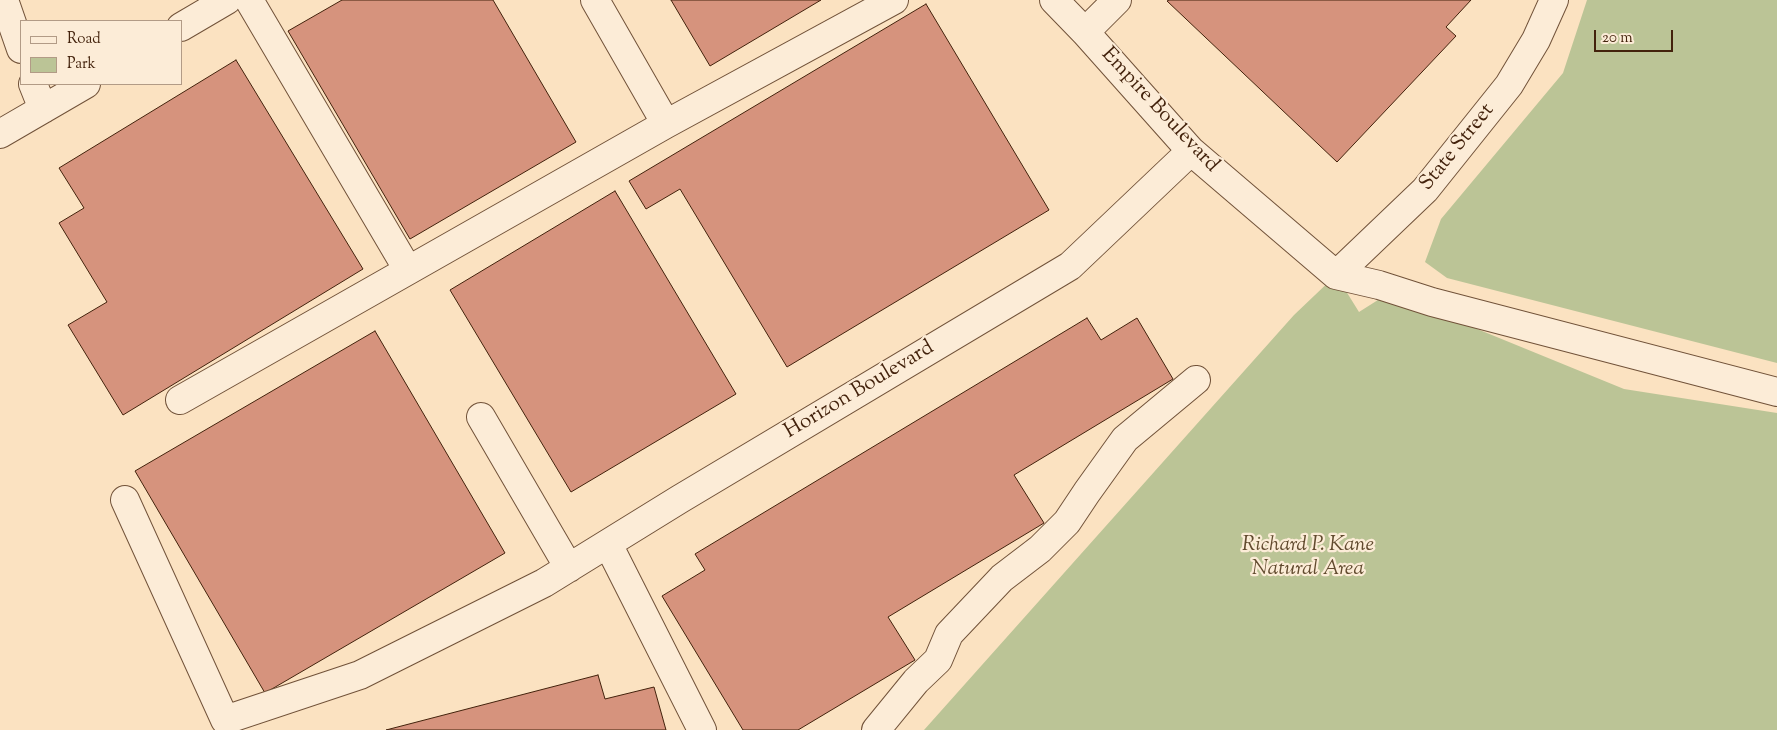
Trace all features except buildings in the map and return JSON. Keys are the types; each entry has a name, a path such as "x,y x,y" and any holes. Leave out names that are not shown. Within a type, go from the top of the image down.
{"street":[{"path":"4,0 20,46"},
{"path":"182,26 227,0"},
{"path":"249,0 408,270"},
{"path":"595,0 666,124"},
{"path":"180,400 666,124 894,0"},
{"name":"Empire Boulevard","path":"1054,0 1191,151 1336,275"},
{"path":"1085,32 1117,0"},
{"name":"State Street","path":"1336,275 1425,190 1509,85 1536,40 1554,0"},
{"path":"34,85 42,109"},
{"path":"0,134 84,85"},
{"name":"Horizon Boulevard","path":"125,500 224,720 360,675 544,583 1070,266 1191,151"},
{"path":"1336,275 1777,392"},
{"path":"876,730 916,681 938,660 949,634 1002,578 1040,549 1068,522 1125,439 1196,380"},
{"path":"481,417 569,568"},
{"path":"608,544 702,730"}],"green space":[{"path":"1587,0 1777,0 1777,363 1447,278 1425,262 1441,219 1563,73"},
{"name":"Richard P. Kane Natural Area","path":"1336,275 1359,312 1389,293 1624,389 1777,413 1777,730 924,730 1294,315"}]}
